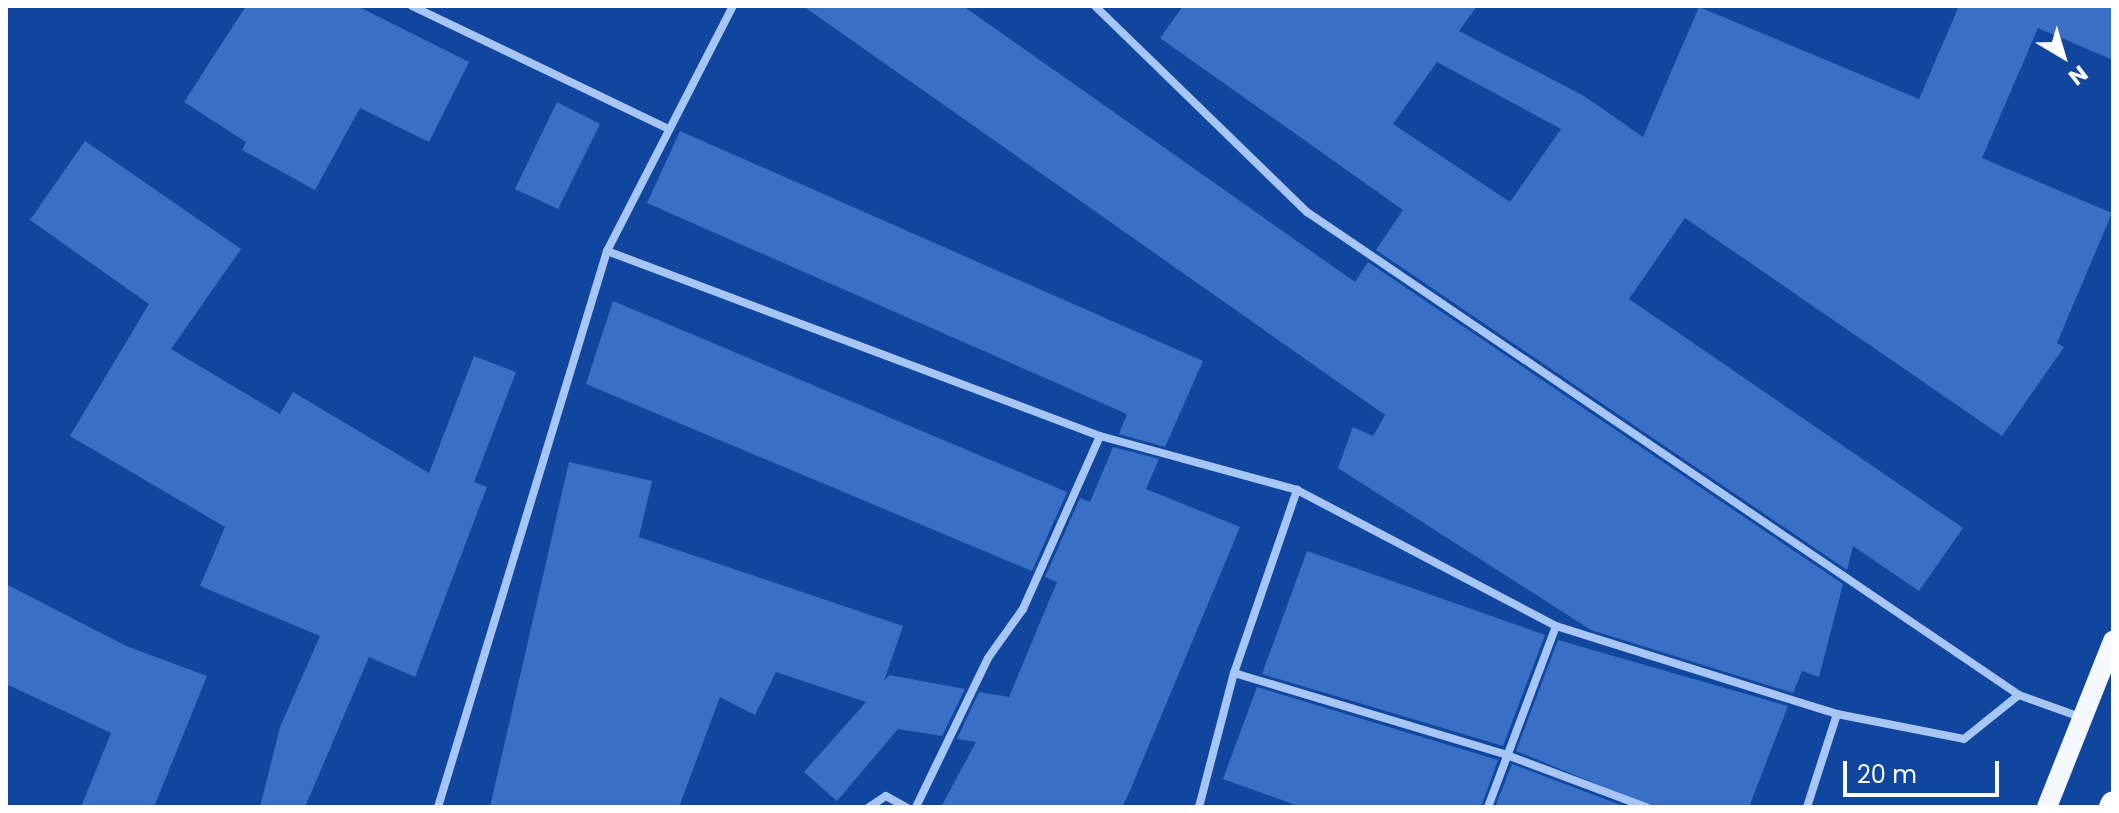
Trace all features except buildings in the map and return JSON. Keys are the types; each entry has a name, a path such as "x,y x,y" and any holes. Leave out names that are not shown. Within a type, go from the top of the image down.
{"main road":[{"path":"2047,807 2113,641"}],"street":[{"path":"412,6 665,127"},
{"path":"438,807 607,251 665,127 733,6"},
{"path":"1095,6 1307,212 2019,695 2083,718"},
{"path":"607,251 1100,436 1297,490 1556,626 1837,714 1964,739 2019,695"},
{"path":"916,807 988,658 1023,609 1100,436"},
{"path":"1199,807 1234,673 1297,490"},
{"path":"1488,807 1504,754 1556,626"},
{"path":"1234,673 1504,754 1646,807"},
{"path":"1807,807 1837,714"},
{"path":"869,807 886,796 906,807"}]}
